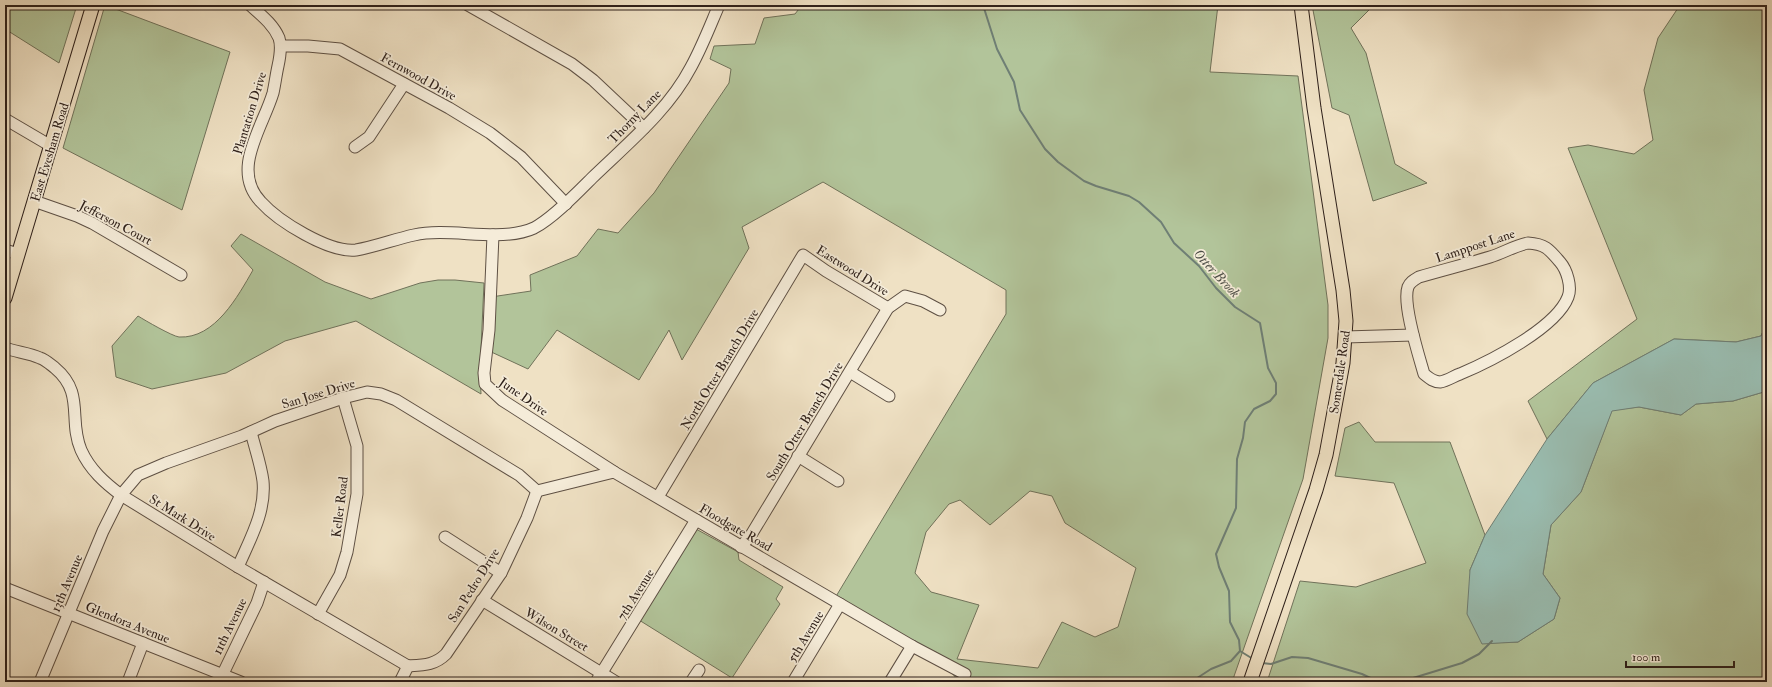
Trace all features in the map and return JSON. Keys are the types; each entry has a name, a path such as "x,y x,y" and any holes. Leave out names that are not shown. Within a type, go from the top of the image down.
{"main road":[{"name":"East Evesham Road","path":"5,298 93,5"},
{"name":"Somerdale Road","path":"1250,682 1294,559 1324,462 1343,363 1345,337 1346,321 1343,290 1314,108 1301,5"}],"street":[{"path":"250,5 268,21 279,37 281,46"},
{"path":"468,5 572,64 593,80 644,128"},
{"name":"Thorny Lane","path":"539,224 566,204 644,128 673,96 691,68 720,5"},
{"name":"Fernwood Drive","path":"281,46 308,46 340,50 404,84 490,133 521,157 566,204"},
{"name":"Plantation Drive","path":"281,46 273,94 252,145 247,169 253,193 261,203 284,220 322,244 342,250 355,250 416,234 445,232 493,235 512,233 534,228 539,224"},
{"path":"355,147 368,137 404,84"},
{"path":"5,119 51,146"},
{"name":"Jefferson Court","path":"34,201 77,216 92,223 181,275"},
{"name":"June Drive","path":"493,235 489,330 484,373 485,384 502,400 614,472"},
{"name":"Lamppost Lane","path":"1528,243 1540,244 1550,250 1563,266 1568,279 1569,295 1557,314 1527,339 1478,367 1442,382 1434,381 1424,374 1413,335 1407,288 1411,282 1419,277 1476,261 1528,243"},
{"path":"5,250 18,254"},
{"name":"Eastwood Drive","path":"803,255 826,271 888,308"},
{"name":"North Otter Branch Drive","path":"658,497 803,255"},
{"path":"888,308 905,296 924,301 940,310"},
{"name":"South Otter Branch Drive","path":"741,547 751,535 888,308"},
{"path":"1345,337 1413,335"},
{"name":"St Mark Drive","path":"5,348 40,358 60,372 69,382 75,405 78,439 81,449 88,464 103,482 121,495 238,567 408,666"},
{"path":"850,372 889,396"},
{"name":"San Jose Drive","path":"121,495 138,475 166,463 251,432 276,421 343,398 367,392 381,394 396,400 519,475 537,492"},
{"name":"Keller Road","path":"318,614 342,569 350,538 357,494 356,446 343,398"},
{"path":"238,567 259,517 263,498 263,480 251,432"},
{"path":"798,456 838,481"},
{"path":"537,492 614,472"},
{"name":"Floodgate Road","path":"614,472 912,646 965,674"},
{"name":"San Pedro Drive","path":"408,666 432,664 440,660 501,572 528,518 537,492"},
{"name":"13th Avenue","path":"40,682 103,531 121,495"},
{"name":"7th Avenue","path":"599,678 696,520"},
{"path":"445,537 501,572"},
{"name":"11th Avenue","path":"220,678 257,603 264,582"},
{"name":"Glendora Avenue","path":"5,588 143,643 220,678 241,682"},
{"name":"Wilson Street","path":"482,600 599,678 616,682"},
{"name":"5th Avenue","path":"793,682 840,604"},
{"path":"128,682 143,643"},
{"path":"890,682 912,646"},
{"path":"400,682 408,666"},
{"path":"692,682 699,670"}],"green space":[{"path":"5,5 77,5 59,63 5,29"},
{"path":"105,5 230,52 182,210 63,148"},
{"path":"802,5 1218,5 1210,72 1298,76 1328,305 1328,338 1303,479 1232,682 960,682 948,669 832,603 1006,314 1006,290 823,182 742,227 749,248 682,360 669,330 639,380 557,330 528,369 487,350 491,297 531,291 530,275 577,256 598,229 618,233 654,193 729,83 731,69 710,59 714,46 755,44 764,18 795,14","holes":["1030,491 1052,496 1065,523 1136,568 1118,627 1095,637 1062,622 1038,668 957,659 979,605 931,592 915,573 926,532 949,504 960,500 990,525"]},
{"path":"1312,5 1374,5 1351,28 1366,53 1395,164 1427,183 1373,201 1349,115 1332,108"},
{"path":"1680,5 1767,5 1767,323 1761,336 1736,342 1674,339 1593,383 1547,439 1528,401 1637,319 1568,148 1588,145 1634,154 1653,140 1644,90 1658,38"},
{"path":"241,234 325,282 371,299 420,283 438,280 484,283 480,371 481,394 356,321 285,341 226,373 152,389 116,377 112,346 138,316 179,337 192,336 204,331 224,314 240,292 253,270 231,246"},
{"path":"1767,391 1767,682 1267,682 1300,581 1356,587 1426,563 1394,483 1335,476 1345,428 1359,422 1375,442 1450,442 1485,535 1470,570 1482,643 1518,642 1554,619 1560,598 1543,574 1551,525 1581,492 1612,410 1639,407 1681,415 1696,404 1733,401"},
{"path":"696,529 738,552 739,560 783,587 776,599 780,604 732,678 639,620"}],"water":[{"path":"1767,323 1767,391 1733,401 1696,404 1681,415 1639,407 1612,411 1581,492 1551,525 1543,574 1560,598 1554,619 1518,642 1482,644 1467,614 1470,570 1485,535 1547,439 1593,383 1674,339 1736,342 1761,336"}],"waterway":[{"name":"Otter Brook","path":"983,5 997,49 1014,82 1020,110 1045,149 1058,162 1084,181 1129,196 1139,202 1161,222 1174,243 1199,266 1216,288 1235,307 1260,323 1268,368 1276,383 1276,394 1270,401 1254,409 1245,422 1243,438 1237,459 1236,508 1216,554 1219,567 1229,591 1230,622 1239,640 1240,651"},
{"path":"1400,682 1462,663 1479,654 1492,641"},
{"path":"1240,651 1253,659"},
{"path":"1191,682 1211,669 1231,661 1240,651"},
{"path":"1262,663 1271,664 1292,657 1308,658 1362,674 1379,682"}]}
